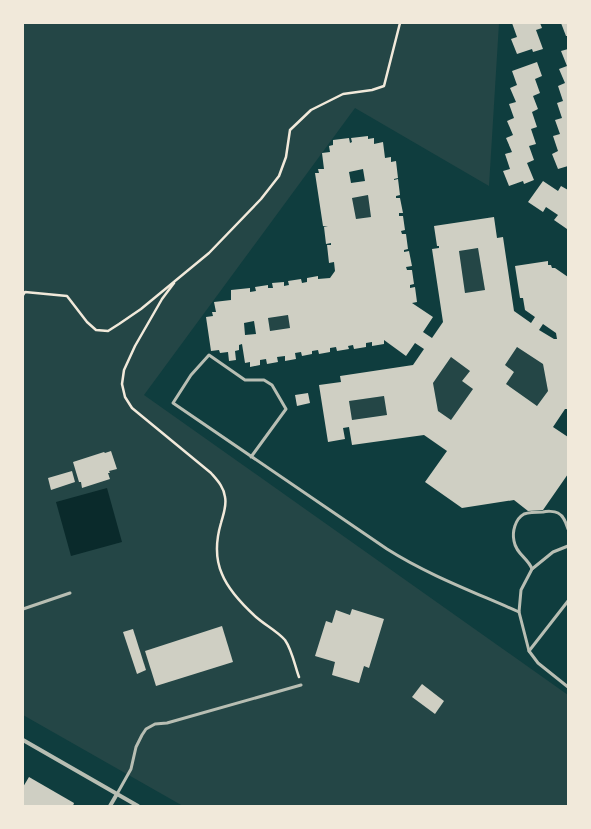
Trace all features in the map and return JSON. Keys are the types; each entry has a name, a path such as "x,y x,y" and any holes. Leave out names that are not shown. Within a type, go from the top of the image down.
{"street":[{"path":"23,740 138,806"},
{"path":"110,806 117,794"}],"lane":[{"path":"251,457 286,409 272,385 264,380 245,380 209,355 190,376 173,403 251,457 406,561 427,572 519,612"},
{"path":"532,569 529,562 519,554 514,543 514,530 519,519 528,513 558,513 563,518 568,529"},
{"path":"568,546 553,552 532,569 521,590 519,612 529,651 538,663 568,687"},
{"path":"23,609 70,594"},
{"path":"529,651 568,601"},
{"path":"117,794 132,769 139,740 146,729 155,724 167,723 301,685"}],"path":[{"path":"23,295 26,292 67,296 96,330 108,331 141,309 209,253 261,199 279,176 286,156 290,130 311,110 343,94 372,90 384,86 400,23"},
{"path":"178,278 162,299 124,370 122,384 125,397 132,408 212,473 220,483 225,497 225,510 216,548 221,574 228,587 246,607 285,641 301,685"}],"shaded area":[{"path":"23,23 499,23 489,186 355,108 144,395 568,695 568,806 183,806 23,715"},
{"path":"368,195 371,217 356,219 352,198"},
{"path":"478,248 485,290 465,293 459,251"},
{"path":"288,315 290,328 270,331 268,318"},
{"path":"517,347 543,364 548,391 537,406 506,384 514,372 505,365"},
{"path":"451,357 470,371 462,381 473,389 451,420 438,411 433,383"},
{"path":"384,396 387,415 352,420 349,401"},
{"path":"107,488 122,542 71,556 56,502"}],"building":[{"path":"512,23 540,23 542,28 536,30 543,49 533,52 532,49 517,54 511,39 517,37"},
{"path":"561,23 568,23 568,36 566,36"},
{"path":"568,49 568,166 558,169 552,154 558,151 553,136 560,134 555,120 562,118 557,103 563,101 558,86 565,83 559,69 567,66 561,51"},
{"path":"537,62 542,76 535,79 540,93 533,96 538,109 532,112 537,127 531,129 536,144 529,146 534,160 527,163 534,180 524,184 523,181 509,186 503,171 510,169 505,154 512,152 506,138 513,135 507,121 514,118 509,104 516,102 510,88 517,85 512,71"},
{"path":"368,136 368,139 374,138 374,144 383,142 385,158 391,157 391,162 396,161 398,178 394,180 398,179 400,195 396,196 396,198 400,198 403,213 399,213 399,216 403,216 405,230 401,231 402,234 406,234 408,249 404,250 404,252 409,251 412,266 406,267 407,270 412,270 414,284 410,285 410,288 415,287 417,302 412,303 433,317 423,332 432,338 443,322 432,249 439,248 439,246 437,246 434,226 494,217 497,238 503,237 514,311 531,323 535,317 525,310 523,298 520,298 515,266 548,261 548,265 551,265 552,268 555,268 568,277 568,409 565,409 553,427 568,437 568,474 543,510 528,511 514,500 462,508 425,482 447,451 424,435 352,445 349,427 343,428 345,439 328,442 319,385 341,382 340,376 413,365 424,349 415,343 406,356 384,340 384,344 372,346 372,342 366,343 366,347 354,349 353,345 348,346 349,349 337,351 336,347 330,348 330,352 319,354 318,350 312,351 312,354 302,356 301,352 295,353 296,359 285,361 285,356 277,357 278,362 267,364 266,359 260,360 260,365 250,367 250,362 245,363 242,344 239,345 239,350 235,351 236,360 229,361 228,352 220,353 219,350 211,351 206,317 213,316 212,312 216,312 214,302 231,300 231,290 250,288 250,292 256,291 255,287 268,285 268,288 273,288 272,283 284,282 284,286 289,285 288,281 301,279 302,283 307,282 307,278 318,276 318,279 330,278 335,271 334,262 329,263 327,245 331,245 331,243 326,244 324,227 328,227 323,226 315,173 319,173 318,169 324,169 322,153 330,152 329,146 333,145 333,140 349,138 350,143 352,142 351,138","holes":["363,169 365,181 351,183 349,172","368,195 371,217 356,219 352,198","478,248 485,290 465,293 459,251","288,315 290,328 270,331 268,318","254,321 256,334 245,335 244,323","543,324 556,333 557,339 554,339 539,330","517,347 543,364 548,391 537,406 506,384 514,372 505,365","451,357 470,371 462,381 473,389 451,420 438,411 433,383","384,396 387,415 352,420 349,401"]},
{"path":"543,181 558,191 561,186 568,190 567,229 554,220 558,215 546,207 543,212 528,202"},
{"path":"308,393 310,403 297,406 295,395"},
{"path":"111,451 117,469 109,471 110,473 108,473 110,479 82,488 73,462"},
{"path":"72,471 75,482 51,490 48,478"},
{"path":"352,609 384,619 369,668 364,666 359,683 332,675 335,662 315,656 326,621 332,623 336,610 350,615"},
{"path":"222,626 233,662 156,686 145,651"},
{"path":"133,629 146,670 137,674 123,632"},
{"path":"422,684 444,701 435,714 412,697"},
{"path":"29,777 74,803 73,806 23,806 23,787"}]}
